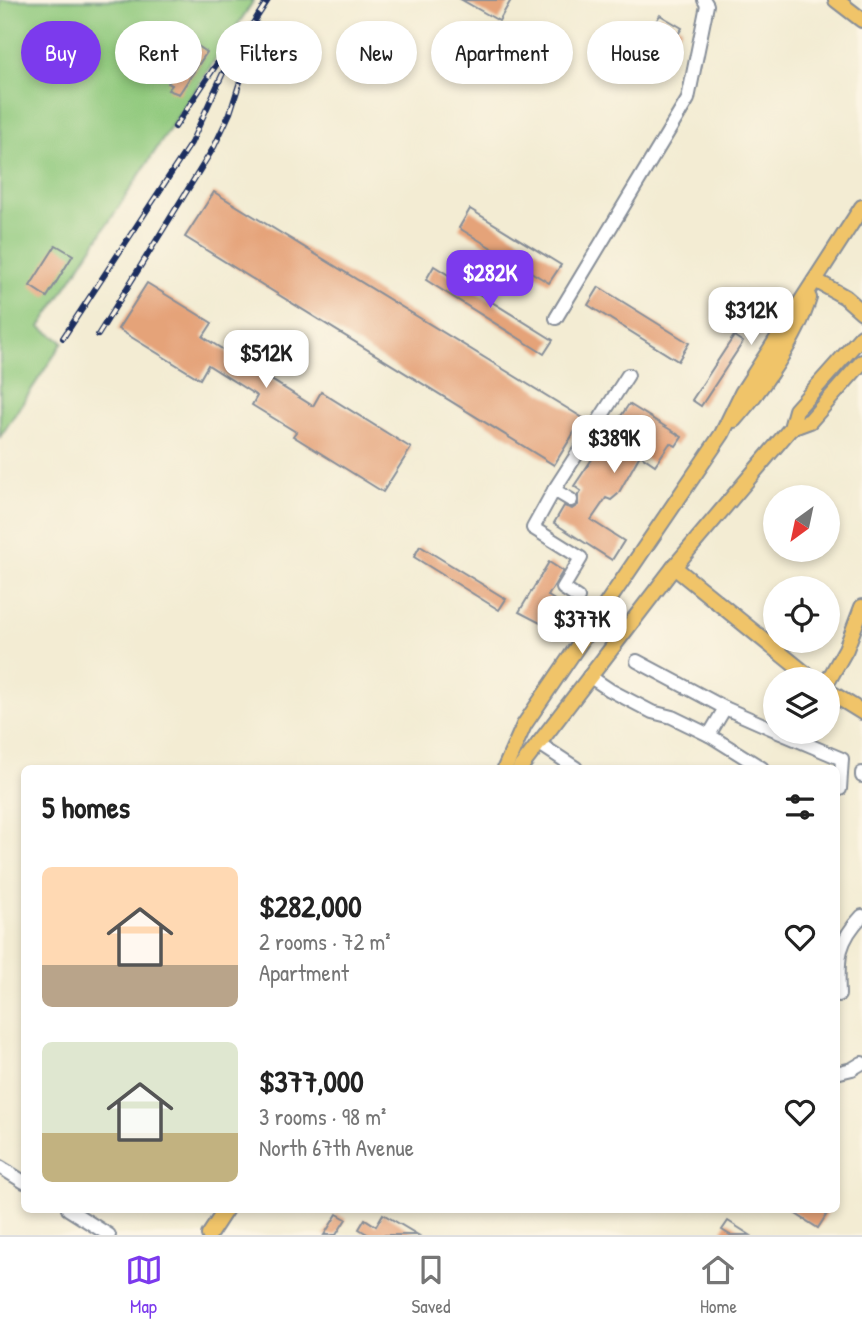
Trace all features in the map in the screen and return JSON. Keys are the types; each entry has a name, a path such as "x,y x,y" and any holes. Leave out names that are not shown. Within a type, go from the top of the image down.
{"main road":[{"path":"836,0 862,20"},
{"path":"506,765 524,725 599,611 625,579 722,434 742,393 862,207"},
{"path":"815,280 862,312"},
{"path":"522,765 674,567 791,428 796,410 862,336"},
{"path":"791,428 810,421 862,362"},
{"path":"674,567 797,667"},
{"path":"836,667 862,607"},
{"path":"840,698 862,712"},
{"path":"209,1235 223,1213"}],"street":[{"path":"556,318 688,99 707,5 704,0"},
{"path":"578,598 563,588 581,558 533,528 554,490 628,375"},
{"path":"554,490 571,500"},
{"path":"637,661 724,708 763,725"},
{"path":"589,676 652,712 672,717 709,734 757,765"},
{"path":"709,734 724,708"},
{"path":"538,743 571,765"},
{"path":"807,744 842,759 840,789"},
{"path":"840,951 849,931 862,916"},
{"path":"840,1072 862,1063"},
{"path":"0,1167 21,1180"},
{"path":"74,1213 109,1235"}],"green space":[{"path":"0,0 254,0 240,21 216,21 216,58 202,79 202,21 115,21 115,84 199,84 40,327 63,342 0,437"}],"building":[{"path":"462,0 511,0 499,21"},
{"path":"660,15 670,21 656,21"},
{"path":"170,84 186,84 179,94 168,90 172,85"},
{"path":"214,192 583,418 554,465 185,237"},
{"path":"470,209 561,265 549,283 459,228"},
{"path":"56,245 73,255 47,297 30,286"},
{"path":"434,266 553,340 544,354 426,280"},
{"path":"147,283 212,323 203,337 313,406 321,392 411,448 383,492 293,436 296,432 252,405 257,396 208,365 200,379 118,329"},
{"path":"599,287 689,343 678,361 588,305"},
{"path":"734,336 743,342 701,406 692,400"},
{"path":"629,404 682,437 676,446 670,443 655,465 640,455 618,494 611,500 606,498 591,520 624,541 612,560 554,523 564,506 572,509 578,505 581,491 574,486"},
{"path":"420,546 506,599 499,610 414,557"},
{"path":"549,562 563,571 548,596 558,602 544,625 519,612"},
{"path":"794,1213 827,1213 818,1228"},
{"path":"337,1214 346,1219 336,1235 324,1235"},
{"path":"383,1214 418,1235 369,1235 359,1229 365,1219 376,1226"},
{"path":"728,1221 750,1235 730,1235 722,1230"}],"railway":[{"path":"63,338 191,143 228,62 268,0"},
{"path":"175,127 216,65"},
{"path":"98,335 214,147 230,113 239,84"}]}
